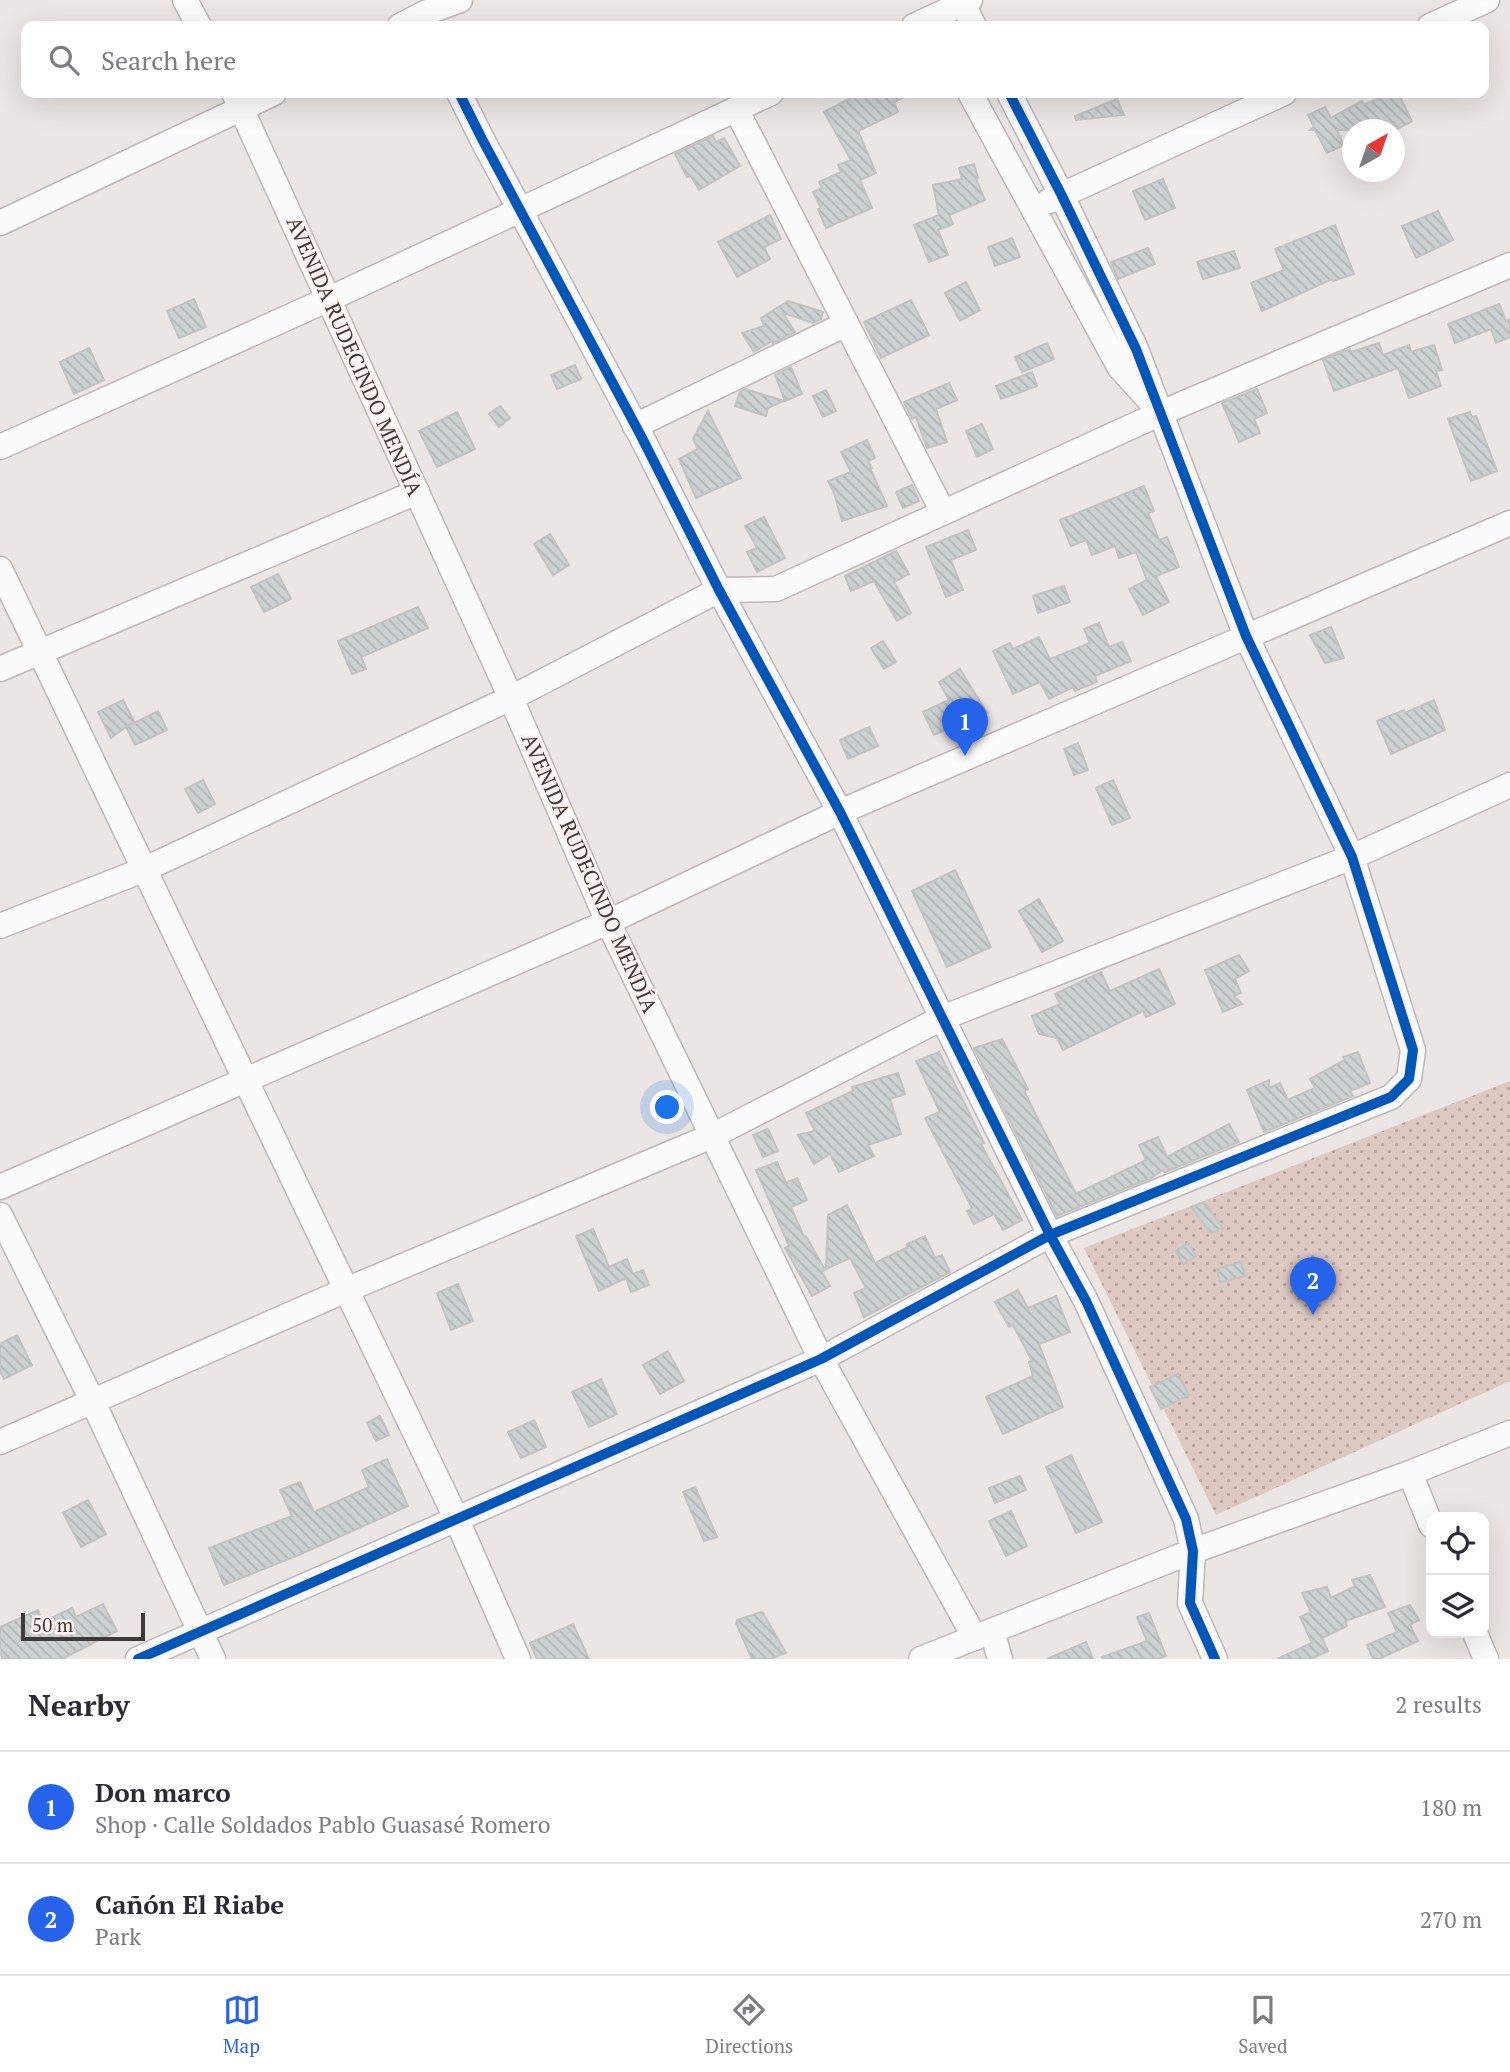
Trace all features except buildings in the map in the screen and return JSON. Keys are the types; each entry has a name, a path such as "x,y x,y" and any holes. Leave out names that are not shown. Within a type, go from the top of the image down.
{"street":[{"path":"185,0 196,21"},
{"path":"425,13 460,0"},
{"path":"1441,21 1487,0"},
{"path":"931,21 964,1 972,21"},
{"path":"462,98 719,590 840,812 1050,1236 1086,1301 1186,1519 1193,1551 1190,1603 1215,1659"},
{"path":"0,447 329,299 760,98"},
{"path":"973,98 1120,368 1161,413"},
{"path":"138,1659 821,1359 1050,1236 1391,1097 1409,1079 1413,1050 1352,857 1246,636 1136,349 1012,98"},
{"path":"1034,210 1061,194 1273,98"},
{"path":"0,223 238,101"},
{"name":"AVENIDA RUDECINDO MENDÍA","path":"238,101 511,698 608,922 821,1359 1000,1659"},
{"path":"736,109 943,512"},
{"path":"0,926 144,870 511,698 719,590 776,589 1161,413 1510,265"},
{"path":"635,426 846,324"},
{"path":"0,670 417,492"},
{"path":"0,1187 608,922 840,812 1510,523"},
{"path":"0,569 457,1520 518,1659"},
{"path":"0,1443 92,1400 346,1290 714,1135 942,1018 1352,857 1510,785"},
{"path":"0,1215 92,1400 213,1659"},
{"path":"920,1659 1193,1551 1410,1473 1510,1433"},
{"path":"1410,1473 1426,1513"},
{"path":"1477,1638 1486,1659"}],"shaded area":[{"path":"1510,1081 1510,1381 1216,1515 1084,1248"}],"cycle path":[{"path":"462,98 640,434 719,590 840,812 1050,1235 1086,1301 1186,1519 1193,1551 1190,1603 1215,1659"},
{"path":"138,1659 821,1359 1050,1235 1391,1097 1409,1079 1413,1050 1352,857 1246,636 1136,349 1012,98"}],"place":[{"name":"Don marco","path":"965,756"},
{"name":"Cañón El Riabe","path":"1313,1315"}]}
